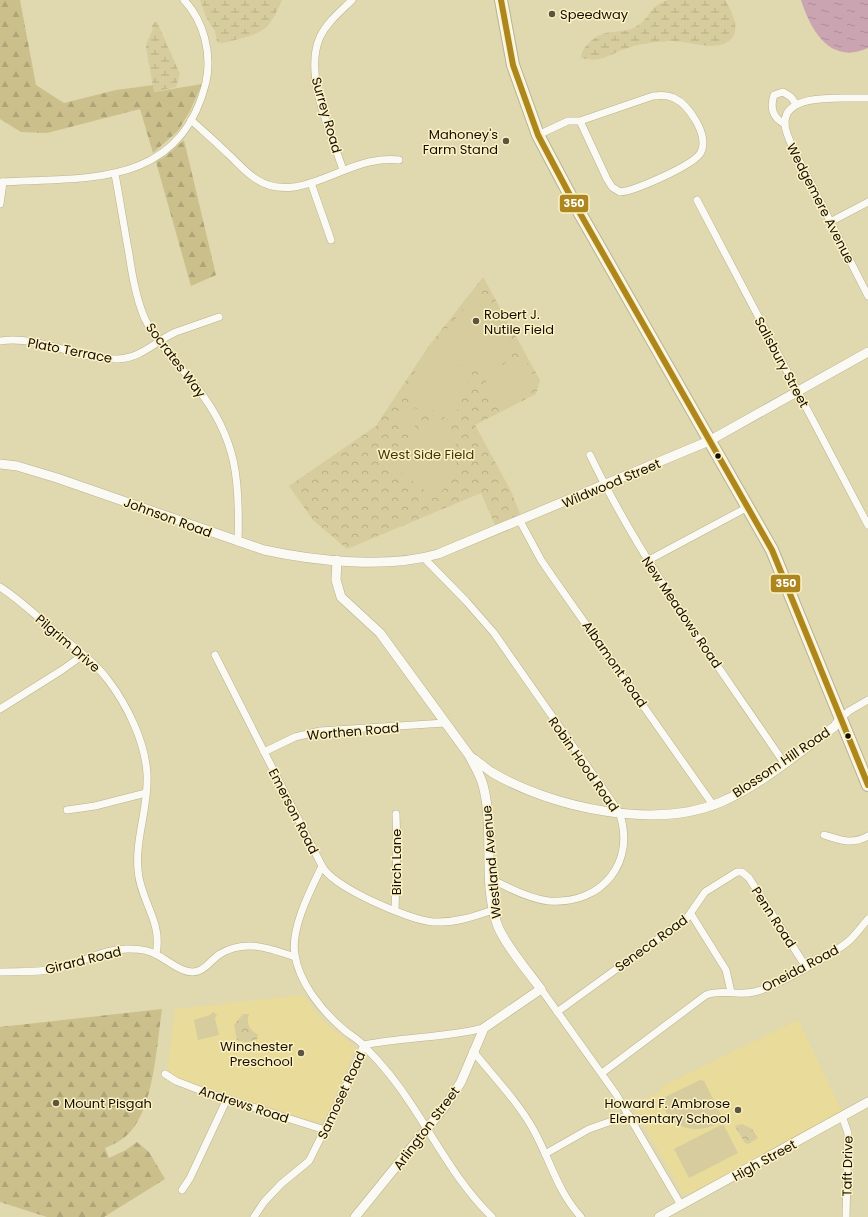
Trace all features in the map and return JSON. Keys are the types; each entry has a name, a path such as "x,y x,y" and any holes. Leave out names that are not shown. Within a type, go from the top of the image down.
{"highway":[{"path":"501,0 513,65 524,101 538,135 573,201 748,507 782,571 868,786"}],"street":[{"path":"0,204 2,198 2,182 80,179 115,174 137,167 157,156 179,137 191,120 203,94 208,64 205,38 196,17 184,0"},
{"name":"Surrey Road","path":"343,170 317,87 315,67 320,36 330,22 352,0"},
{"path":"793,106 792,97 784,92 774,95 771,104 773,113 780,122 785,124 785,118 793,106 812,99 868,98"},
{"path":"538,135 569,121 580,121 653,96 670,96 683,104 691,115 703,140 702,148 695,159 681,167 631,190 620,192 612,187 607,179 580,121"},
{"path":"191,120 257,180 279,188 294,188 368,162 385,159 399,160"},
{"name":"Wedgemere Avenue","path":"785,124 791,144 868,296"},
{"name":"Socrates Way","path":"115,174 132,274 145,318 160,341 198,388 224,427 233,455 238,488 238,542"},
{"path":"311,183 331,240"},
{"name":"Salisbury Street","path":"697,200 868,525"},
{"path":"830,222 868,202"},
{"name":"Plato Terrace","path":"0,341 34,341 102,357 118,359 138,355 176,332 219,317"},
{"name":"Wildwood Street","path":"337,560 399,562 424,558 520,521 710,441 868,352"},
{"name":"New Meadows Road","path":"590,455 604,485 647,561 784,762"},
{"name":"Johnson Road","path":"0,464 17,466 57,478 238,542 288,555 337,560"},
{"path":"647,561 748,507"},
{"name":"Albamont Road","path":"520,521 541,560 713,805"},
{"name":"Robin Hood Road","path":"424,558 466,601 494,634 619,812 625,828 623,854 619,866 610,879 585,896 562,901 548,901 490,878"},
{"name":"Westland Avenue","path":"337,560 337,587 341,597 380,633 469,755 480,780 486,804 493,910 497,925 502,935 602,1073 629,1115 681,1205"},
{"name":"Pilgrim Drive","path":"0,587 83,655 108,679 124,705 144,756 147,772 138,862 139,880 157,928 158,940 156,954"},
{"path":"0,709 83,655"},
{"name":"Emerson Road","path":"215,655 322,866 301,915 296,934 295,957 309,988 325,1012 342,1028 364,1045 410,1102 456,1176 490,1216"},
{"path":"841,718 849,711 868,700"},
{"name":"Blossom Hill Road","path":"469,755 493,773 528,789 560,801 619,812 668,814 690,811 713,805 748,787 834,727 841,718"},
{"name":"Worthen Road","path":"264,752 295,737 320,731 445,723"},
{"path":"67,810 106,804 146,792"},
{"name":"Birch Lane","path":"395,910 397,846 396,814"},
{"path":"824,835 851,842 868,836"},
{"path":"322,866 333,879 365,899 432,922 457,921 493,910"},
{"name":"Seneca Road","path":"557,1012 648,947 691,914 705,892 732,874 740,871"},
{"name":"Penn Road","path":"740,871 749,878 806,967"},
{"path":"691,914 726,970 731,992"},
{"name":"Oneida Road","path":"602,1073 701,998 716,992 748,993 760,991 806,967 846,943 868,919"},
{"name":"Girard Road","path":"0,972 59,968 104,952 121,949 140,950 156,954 190,972 198,971 230,949 244,946 255,945 295,957"},
{"path":"484,1028 541,990"},
{"name":"Samoset Road","path":"254,1217 281,1184 309,1161 364,1045 452,1035 484,1028"},
{"name":"Arlington Street","path":"355,1217 446,1105 461,1082 484,1028"},
{"path":"474,1051 529,1122 561,1190 571,1206 581,1217"},
{"name":"Andrews Road","path":"165,1074 176,1081 227,1099 325,1130"},
{"path":"182,1190 190,1178 227,1099"},
{"name":"High Street","path":"659,1217 868,1102"},
{"path":"545,1154 589,1129 629,1115"},
{"name":"Taft Drive","path":"842,1116 848,1133 846,1217"}],"shaded area":[{"path":"304,995 322,1020 354,1046 355,1049 326,1118 321,1121 316,1122 169,1076 167,1073 175,1009"},
{"name":"Howard F. Ambrose Elementary School","path":"798,1020 844,1115 688,1194 683,1194 632,1105 661,1091 660,1087"}],"green space":[{"path":"0,0 20,0 36,85 64,103 116,90 154,85 154,92 202,84 190,111 178,131 153,153 140,109 47,133 21,132 0,119"},
{"path":"200,0 282,0 274,17 265,28 245,37 220,43 217,42 215,31 207,19"},
{"path":"668,0 725,0 734,20 735,31 733,36 724,44 717,46 670,41 633,46 601,59 581,58 586,46 594,39 602,34 633,28 643,22 657,5"},
{"path":"157,22 180,74 176,87 154,92 146,44 153,28 152,25"},
{"path":"184,140 216,275 191,286 156,162 166,156"},
{"name":"West Side Field","path":"483,277 540,380 536,394 475,425 511,491 520,514 495,525 481,493 347,549 313,520 289,486 376,426 428,347"},
{"name":"Robert J. Nutile Field","path":"473,298 481,298 516,346 506,358 492,366 475,368 450,361 444,356 435,343"},
{"path":"430,347 469,378 467,389 452,422 407,395 406,388"},
{"path":"523,356 536,381 534,386 505,406 502,401 496,405 487,386 487,371"},
{"path":"402,406 419,409 414,431 398,428"},
{"path":"435,417 446,424 459,451 452,481 435,498 390,464 390,453"},
{"name":"Mount Pisgah","path":"162,1009 156,1056 150,1090 145,1106 139,1120 131,1131 119,1141 105,1148 109,1158 126,1150 137,1142 149,1152 165,1179 104,1217 47,1217 0,1202 0,1027"},
{"path":"213,1012 217,1015 215,1018 219,1035 198,1040 194,1020 210,1015"},
{"path":"243,1014 249,1014 249,1026 252,1031 258,1035 257,1039 250,1042 237,1040 234,1025"},
{"path":"700,1080 704,1081 724,1121 704,1128 686,1128 671,1118 665,1110 661,1099"},
{"path":"723,1124 738,1153 689,1178 674,1149"},
{"path":"742,1124 752,1129 758,1138 748,1144 745,1143 735,1126"}],"water":[{"path":"801,0 868,0 868,48 855,52 843,52 824,42 810,23"}],"transit line":[{"name":"350","path":"501,0 513,65 538,135 573,201 772,550 868,785"}],"place":[{"name":"Speedway","path":"552,14"},
{"name":"Mahoney's Farm Stand","path":"506,141"},
{"name":"Robert J. Nutile Field","path":"476,321"},
{"name":"Winchester Preschool","path":"301,1053"},
{"name":"Mount Pisgah","path":"56,1103"},
{"name":"Howard F. Ambrose Elementary School","path":"738,1110"}]}
